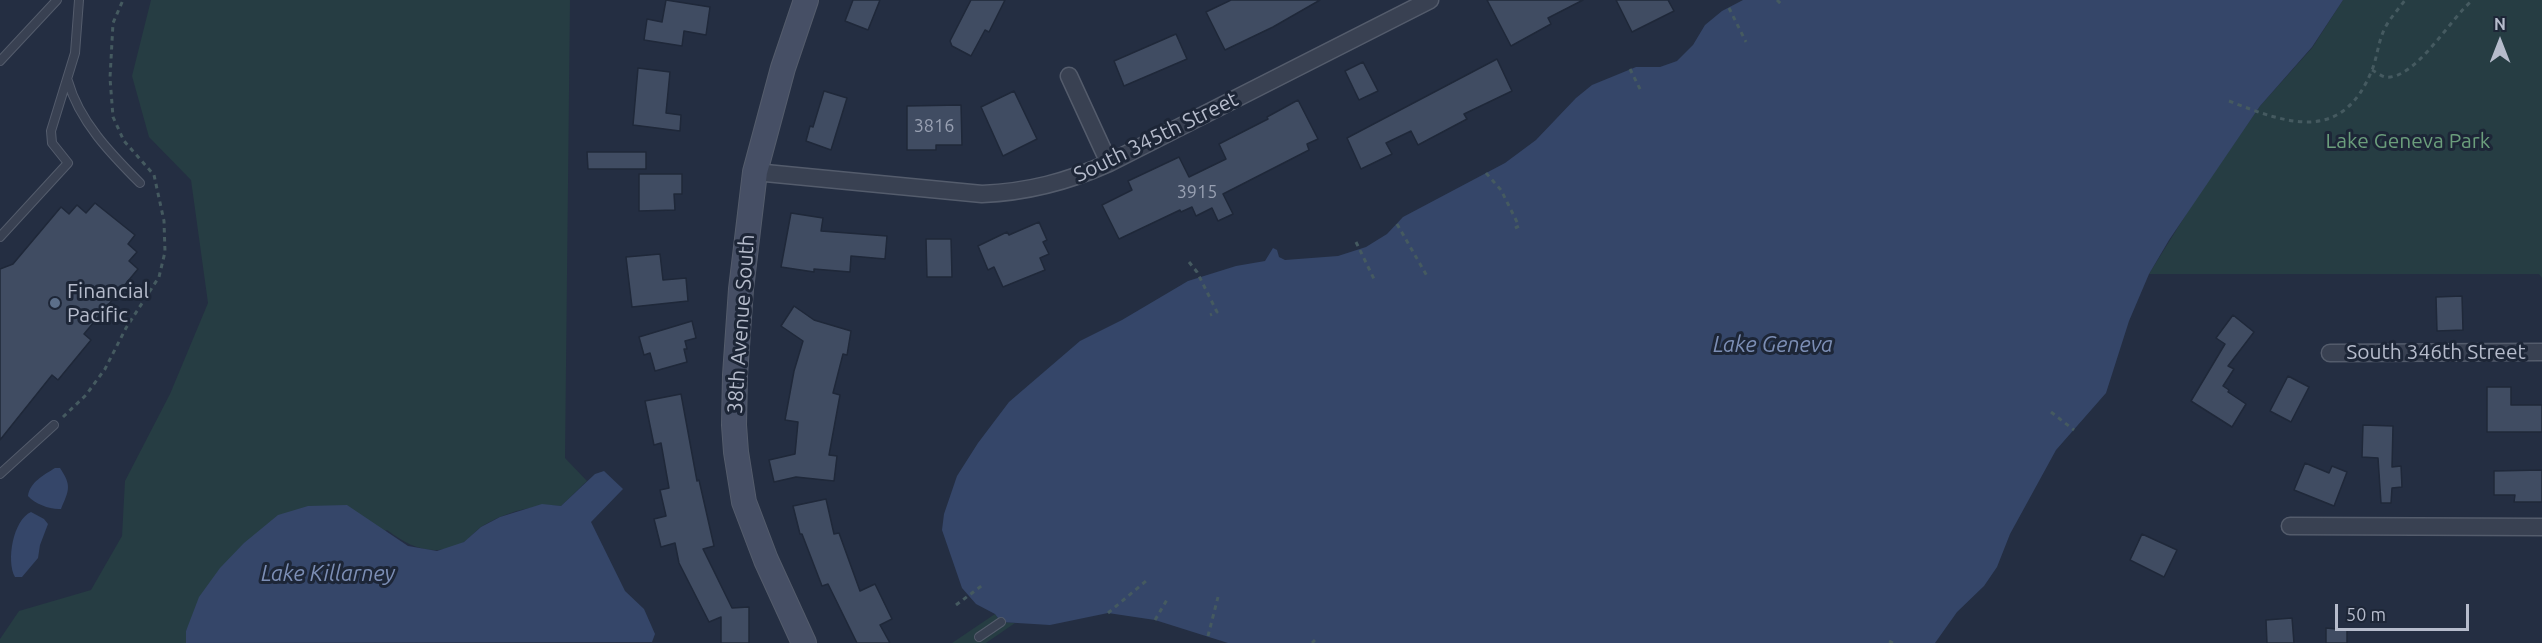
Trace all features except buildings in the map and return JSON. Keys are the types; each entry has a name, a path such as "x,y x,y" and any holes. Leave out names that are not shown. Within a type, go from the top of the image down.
{"street":[{"name":"38th Avenue South","path":"804,643 752,527 744,502 736,452 735,375 741,289 755,172 783,68 806,0"},
{"name":"South 345th Street","path":"755,172 982,194 1015,193 1047,186 1077,177 1109,163 1430,0"},
{"path":"1069,76 1109,163"},
{"name":"South 346th Street","path":"2330,353 2542,352"},
{"path":"2290,526 2542,527"}],"lane":[{"path":"0,61 57,0"},
{"path":"0,237 68,163 52,143 51,131 75,53 79,0"},
{"path":"67,81 77,108 112,154 140,183"},
{"path":"0,474 54,425"},
{"path":"979,637 1001,622"}],"path":[{"path":"54,425 86,395 105,369 126,328 159,277 165,252 164,221 154,175 124,141 112,117 110,78 113,23 123,0"},
{"path":"1778,0 1781,4"},
{"path":"2229,101 2276,119 2298,122 2331,120 2348,109 2372,70 2383,31 2405,0"},
{"path":"2372,70 2385,77 2401,74 2414,64 2473,0"},
{"path":"1729,8 1746,42"},
{"path":"1630,69 1641,91"},
{"path":"1486,173 1501,190 1519,226 1511,230"},
{"path":"1397,224 1427,276"},
{"path":"1356,242 1374,279"},
{"path":"1189,262 1197,272 1217,312 1210,315"},
{"path":"2051,412 2074,430"},
{"path":"1108,613 1146,581"},
{"path":"956,605 984,584"},
{"path":"1208,636 1218,597"},
{"path":"1155,620 1168,598"}],"green space":[{"path":"151,0 570,0 565,458 587,481 561,506 541,506 510,513 481,527 464,542 453,547 423,549 405,542 387,530 186,630 186,643 0,643 0,639 19,611 91,590 122,536 125,481 170,394 208,303 191,180 149,137 132,76"},
{"name":"Lake Geneva Park","path":"2343,0 2542,0 2542,278 2539,274 2149,274 2195,200 2260,106 2312,48"},
{"path":"995,614 1001,622 1015,623 986,643 952,643"}],"water":[{"name":"Lake Geneva","path":"1743,0 2343,0 2312,47 2260,106 2169,240 2149,274 2129,321 2106,393 2056,450 2010,534 1997,567 1984,586 1957,612 1935,643 1228,643 1155,620 1108,613 1050,625 1001,622 995,614 976,604 962,588 942,530 944,514 957,476 1009,402 1080,341 1122,320 1188,281 1236,266 1265,261 1273,248 1277,250 1279,257 1285,260 1338,256 1366,247 1387,234 1403,217 1505,163 1536,140 1576,98 1592,85 1636,67 1660,67 1677,61 1693,45 1705,25 1722,11"},
{"path":"55,468 60,468 68,484 61,509 43,506 28,496 35,483"},
{"name":"Lake Killarney","path":"604,471 623,489 591,522 625,591 644,609 655,634 652,642 186,643 186,631 199,597 220,568 244,543 278,515 308,506 347,505 408,546 437,551 464,542 481,527 500,517 542,504 561,506 595,474"},
{"path":"31,512 48,524 38,558 22,577 15,577 11,561 13,542 20,523"}],"place":[{"name":"Financial Pacific","path":"55,303"}]}
